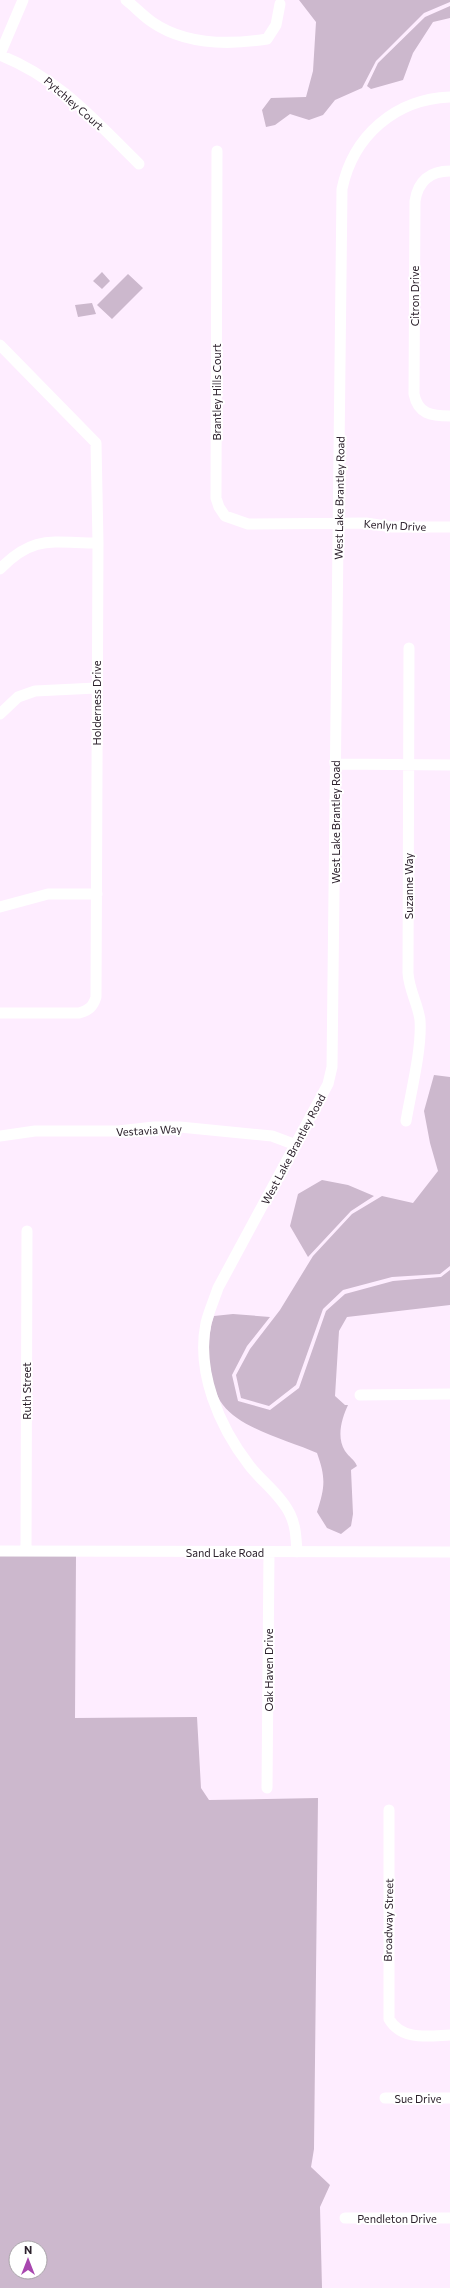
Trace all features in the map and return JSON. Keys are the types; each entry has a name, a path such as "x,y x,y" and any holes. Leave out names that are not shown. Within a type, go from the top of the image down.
{"street":[{"path":"0,55 23,0"},
{"path":"126,0 152,23 183,38 199,41 252,41 266,39 276,25 280,4"},
{"name":"Pytchley Court","path":"0,55 41,74 60,88 139,164"},
{"name":"West Lake Brantley Road","path":"297,1552 294,1527 290,1513 248,1465 222,1421 210,1389 205,1356 206,1323 218,1288 328,1084 332,1067 339,523 341,206 345,176 360,145 376,125 414,103 427,99 450,97"},
{"name":"Brantley Hills Court","path":"217,151 216,498 219,507 225,516 248,524 339,523"},
{"name":"Citron Drive","path":"450,171 432,173 417,190 415,200 414,386 415,400 422,411 433,415 450,416"},
{"name":"Holderness Drive","path":"0,345 96,443 98,543 96,688 96,997 94,1005 88,1010 79,1013 0,1013"},
{"name":"Kenlyn Drive","path":"339,523 366,523 392,527 450,527"},
{"path":"0,568 15,554 37,544 98,543"},
{"name":"Suzanne Way","path":"406,1121 420,1034 418,1010 408,982 409,648"},
{"path":"0,714 18,697 35,691 96,688"},
{"path":"335,764 408,766 450,765"},
{"path":"0,907 48,894 97,894"},
{"name":"Vestavia Way","path":"0,1136 35,1131 118,1131 154,1127 180,1127 272,1136 296,1145"},
{"name":"Ruth Street","path":"26,1551 27,1231"},
{"path":"360,1395 450,1394"},
{"name":"Sand Lake Road","path":"0,1551 450,1552"},
{"name":"Oak Haven Drive","path":"267,1788 268,1552"},
{"name":"Broadway Street","path":"389,1810 389,2019 394,2028 404,2034 417,2036 450,2036"},
{"name":"Sue Drive","path":"385,2098 450,2098"},
{"name":"Pendleton Drive","path":"345,2218 450,2218"}],"shaded area":[{"path":"299,0 450,0 450,2 424,13 376,61 362,88 335,100 323,115 309,120 290,114 275,125 266,127 262,110 271,98 306,97 313,71 316,22"},
{"path":"450,6 450,18 433,22 413,53 403,80 371,89 367,86 378,63 425,17"},
{"path":"102,272 110,281 102,289 93,281"},
{"path":"128,274 143,288 112,319 97,305"},
{"path":"92,303 96,314 78,317 75,305"},
{"path":"434,1075 450,1077 450,1266 440,1274 392,1277 343,1290 323,1309 296,1385 269,1406 241,1398 236,1375 250,1349 280,1310 313,1256 352,1214 382,1196 413,1203 438,1171 430,1143 424,1111"},
{"path":"322,1180 348,1185 374,1196 351,1211 308,1257 290,1226 298,1194"},
{"path":"450,1270 450,1305 347,1317 339,1331 335,1396 345,1405 348,1405 342,1422 340,1434 342,1446 357,1466 351,1470 353,1514 351,1526 341,1534 327,1528 317,1512 322,1496 323,1476 317,1453 254,1428 241,1421 220,1401 214,1387 209,1361 210,1335 214,1316 233,1314 270,1317 247,1346 232,1375 238,1401 270,1410 299,1388 326,1311 345,1294 393,1281 441,1277"},
{"path":"0,1556 76,1556 75,1718 197,1717 201,1788 209,1800 318,1798 314,2149 311,2167 330,2185 320,2207 322,2288 0,2288"}]}
